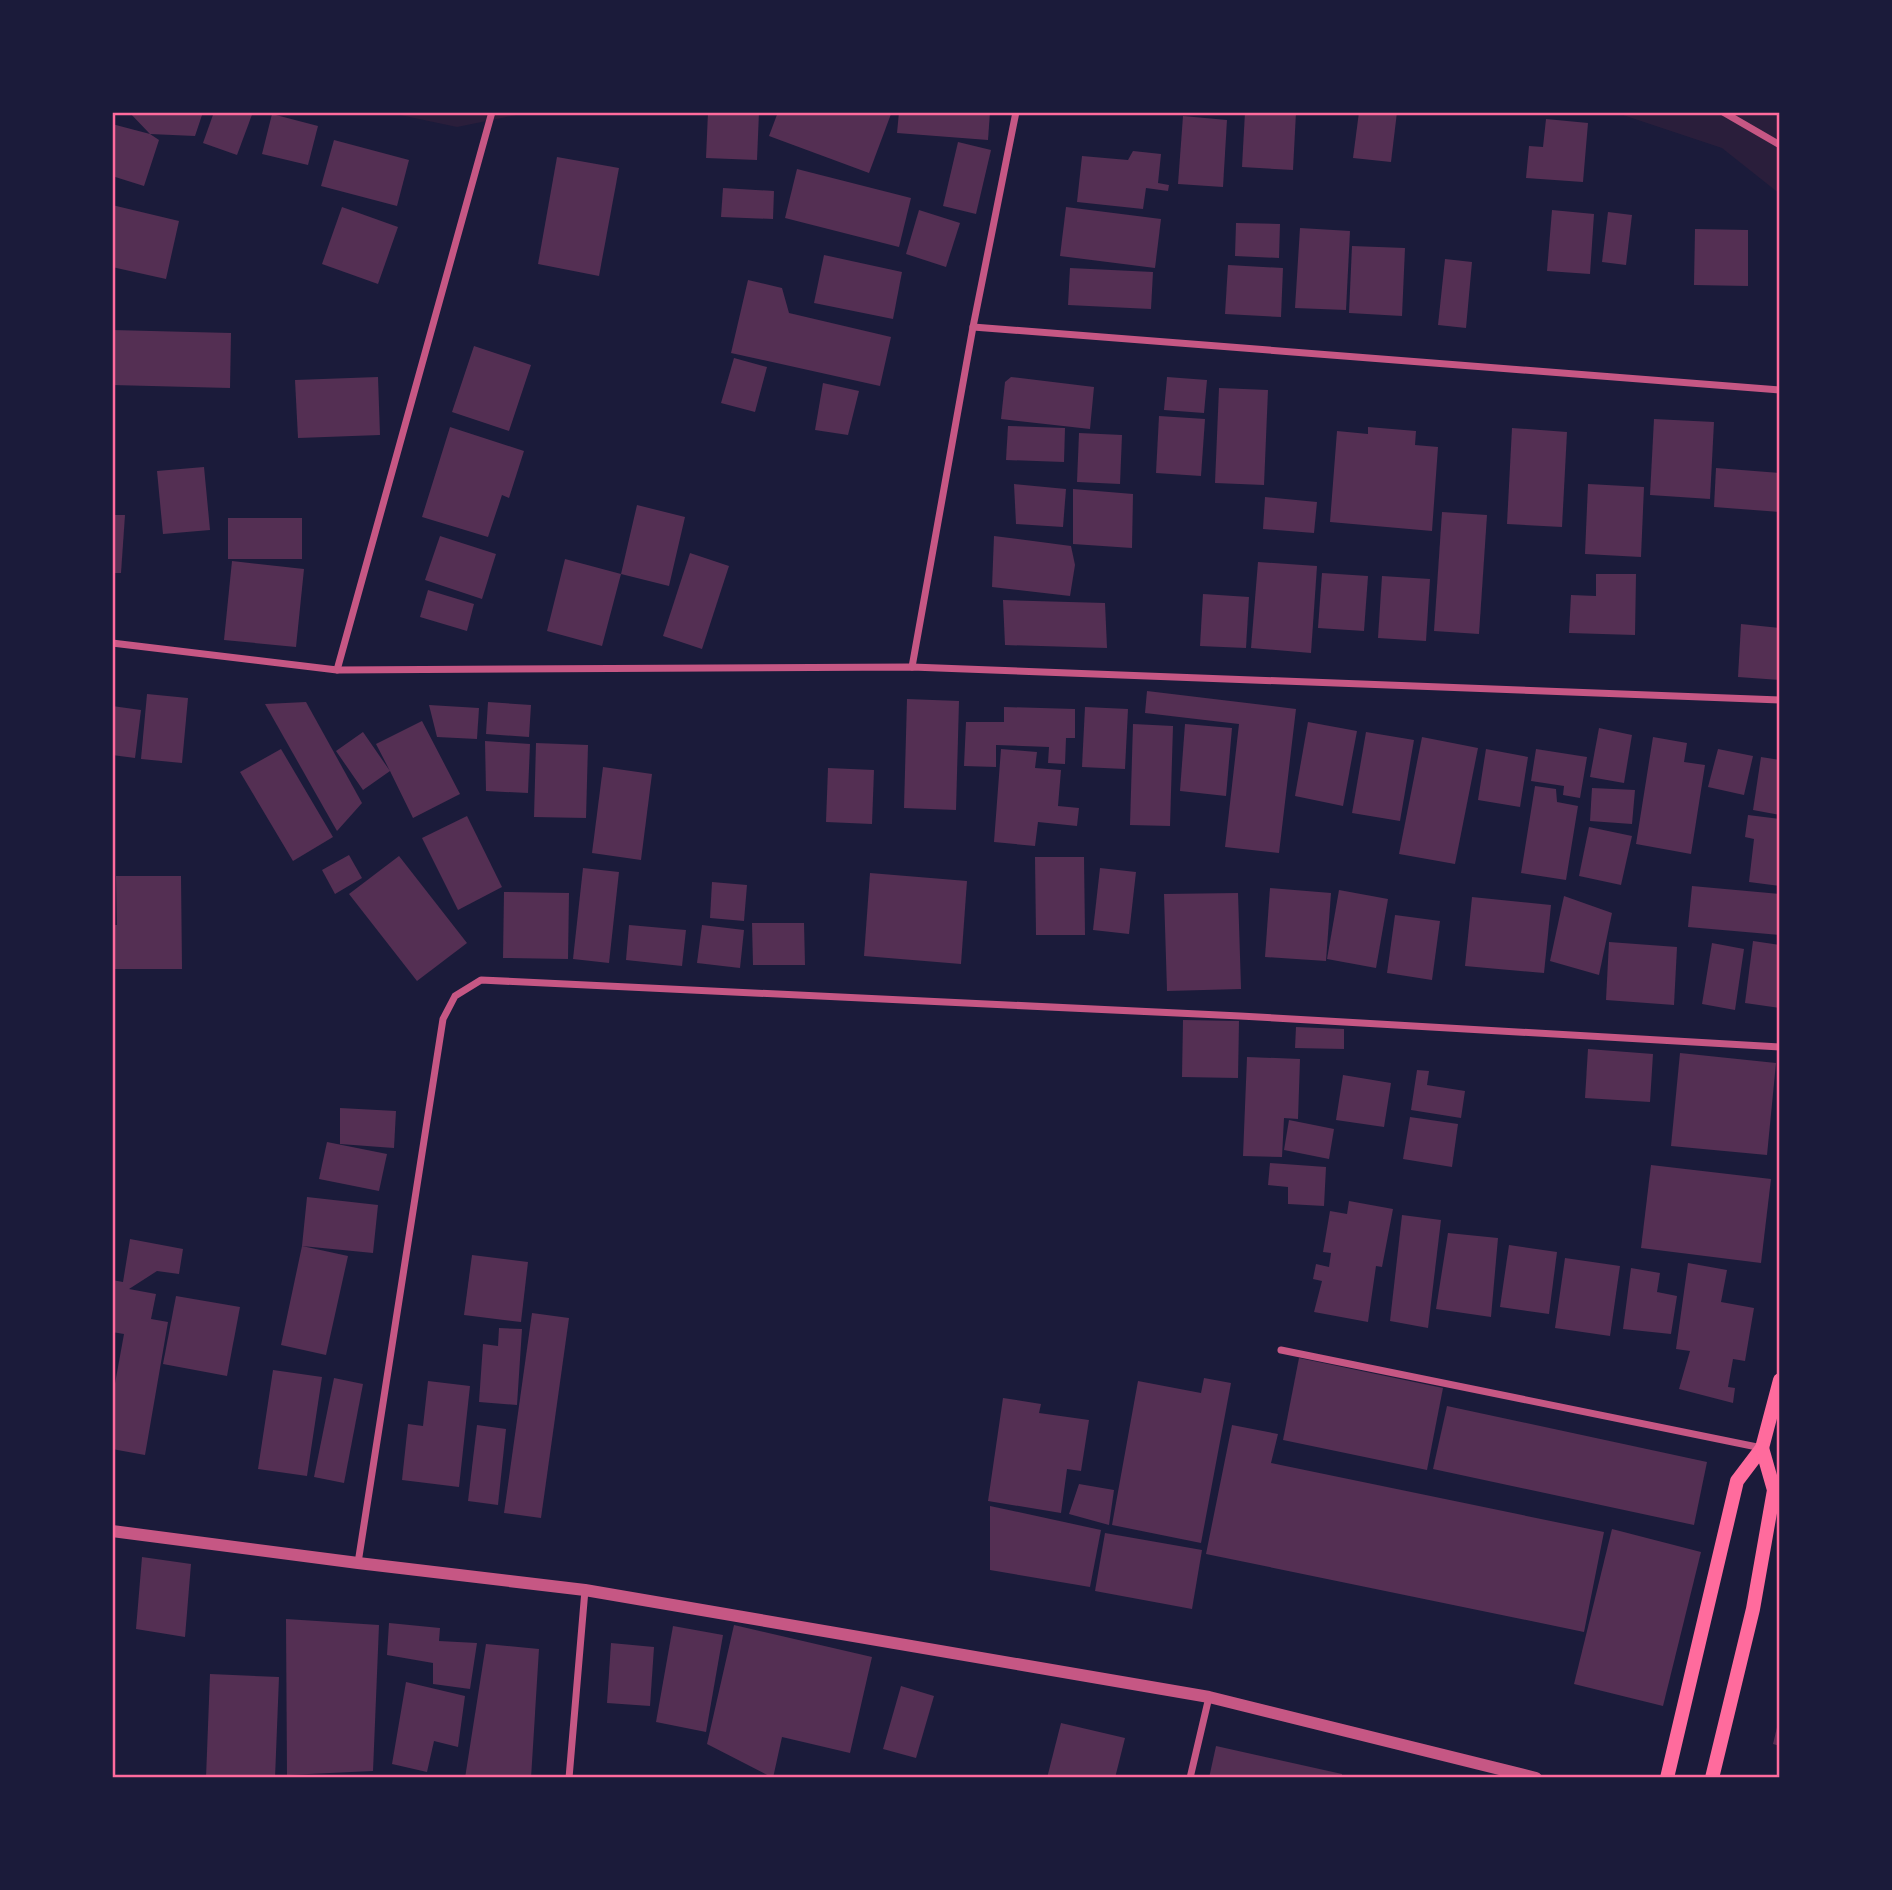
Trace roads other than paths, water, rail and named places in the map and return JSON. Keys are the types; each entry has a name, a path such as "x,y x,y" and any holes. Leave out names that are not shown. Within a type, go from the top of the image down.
{"main road":[{"path":"1667,1778 1737,1481 1762,1448 1780,1380"},
{"path":"1712,1778 1753,1609 1774,1490 1762,1448"}],"street":[{"path":"337,670 492,112"},
{"path":"912,667 973,327 1016,112"},
{"path":"1723,112 1780,145"},
{"path":"973,327 1780,390"},
{"path":"112,643 337,670 912,667 1780,699"},
{"path":"358,1563 443,1019 454,996 481,980 1254,1016 1780,1047"},
{"path":"1281,1350 1762,1448"},
{"path":"112,1531 585,1590 1209,1697 1536,1778"},
{"path":"569,1778 585,1590"},
{"path":"1190,1778 1209,1697"}]}
